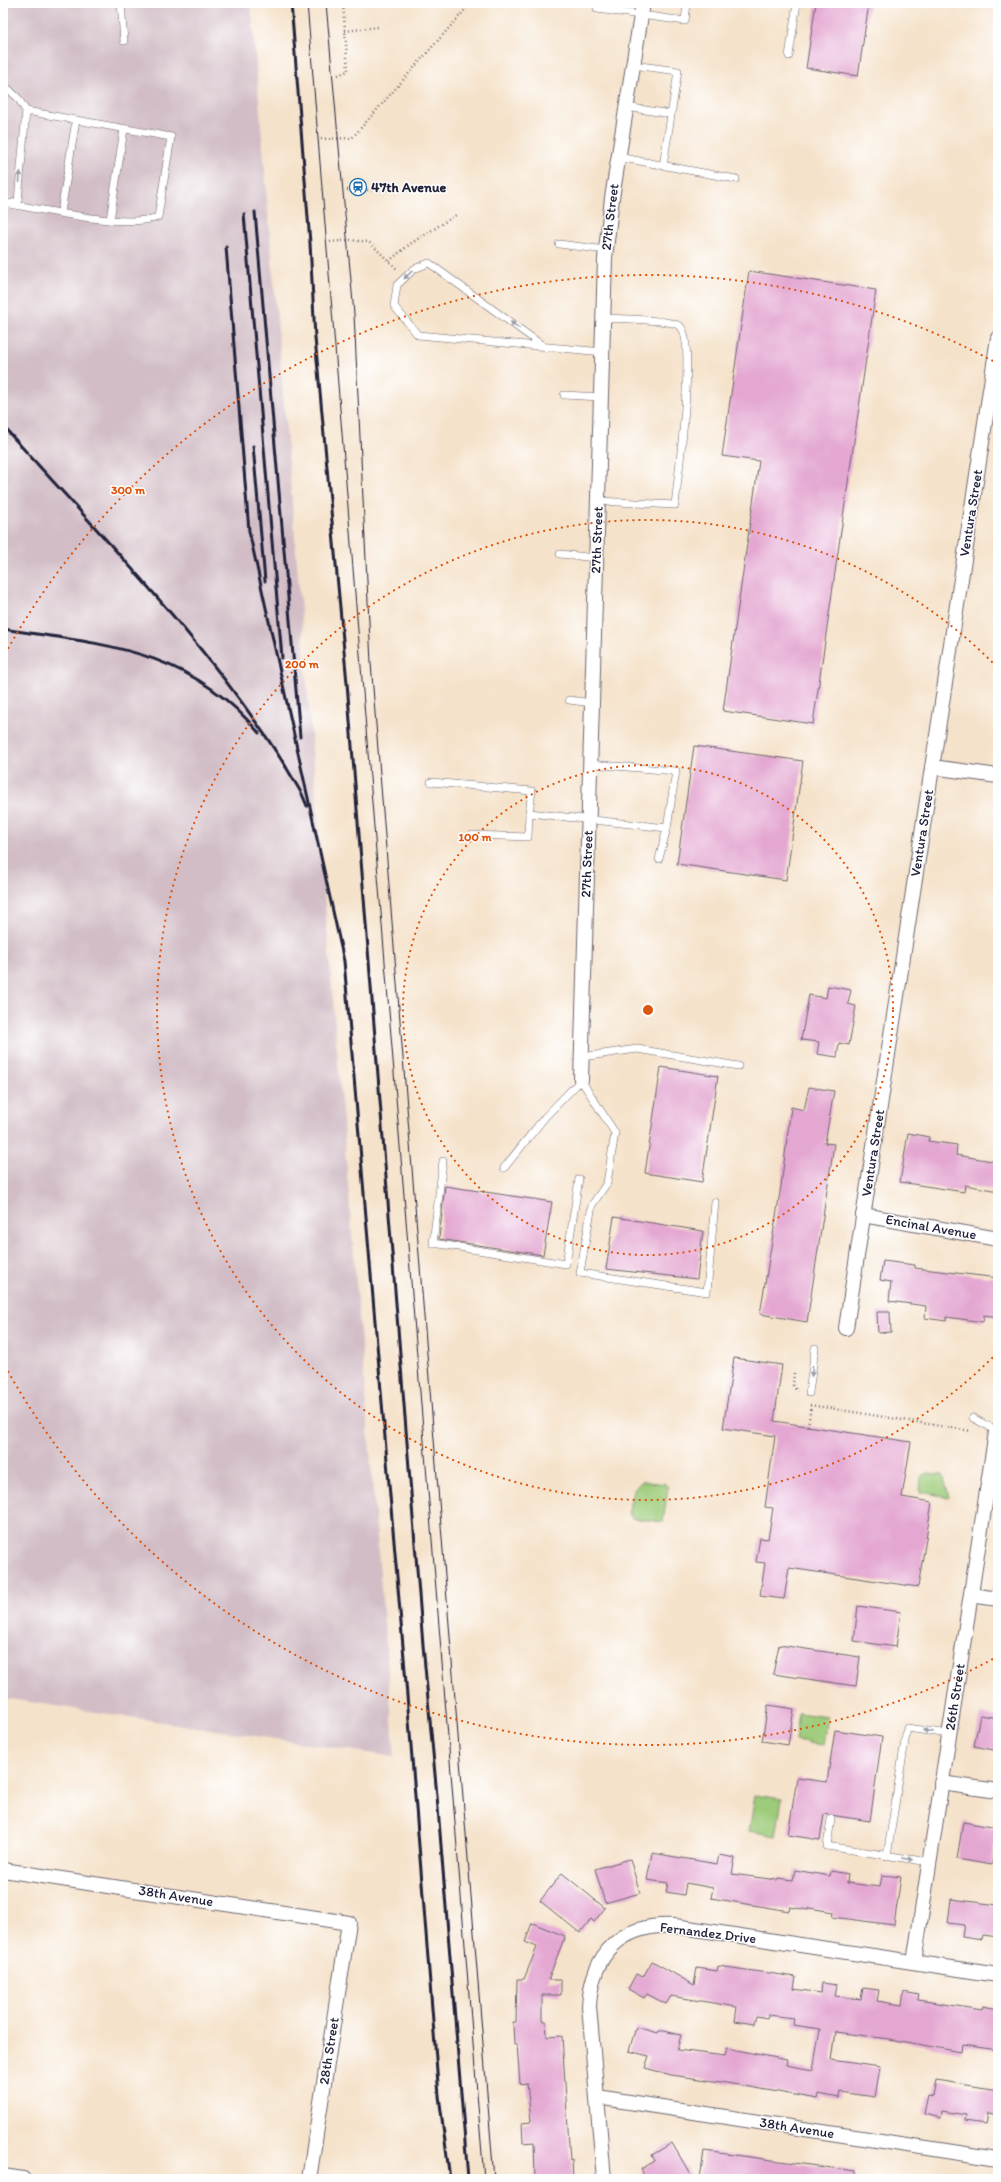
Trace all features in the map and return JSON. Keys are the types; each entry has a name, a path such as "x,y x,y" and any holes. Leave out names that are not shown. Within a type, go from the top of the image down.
{"street":[{"name":"27th Street","path":"581,1080 606,250 618,157 642,8"},
{"name":"Ventura Street","path":"846,1328 998,338"},
{"path":"932,767 998,776"},
{"name":"Encinal Avenue","path":"863,1215 998,1239"},
{"name":"26th Street","path":"914,1962 997,1433"},
{"path":"971,1595 998,1599"},
{"path":"942,1783 998,1791"},
{"name":"38th Avenue","path":"3,1870 349,1923"},
{"name":"28th Street","path":"309,2179 349,1923"},
{"name":"Fernandez Drive","path":"604,2179 589,2006 590,1989 594,1973 602,1958 613,1945 626,1935 653,1926 675,1926 998,1975"},
{"name":"38th Avenue","path":"597,2098 998,2159"},
{"path":"3,2176 23,2179"}],"lane":[{"path":"121,3 124,41"},
{"path":"597,9 642,8 685,22 687,3"},
{"path":"789,56 798,3"},
{"path":"633,64 678,71 663,166"},
{"path":"3,84 18,98 26,112 18,200 7,204"},
{"path":"626,108 671,114"},
{"path":"7,204 110,220 147,222 158,217 171,137 26,112"},
{"path":"61,212 76,120"},
{"path":"110,220 124,129"},
{"path":"618,157 736,179"},
{"path":"559,244 606,250"},
{"path":"546,348 428,263 414,269 397,285 394,306 418,335 546,348 603,352"},
{"path":"598,501 675,505 687,373 686,335 681,326 672,323 646,320 604,318"},
{"path":"564,395 601,397"},
{"path":"560,554 596,558"},
{"path":"569,700 592,702"},
{"path":"590,764 676,771 667,828 659,859"},
{"path":"431,782 532,791 528,837 472,835"},
{"path":"529,813 589,818 667,828"},
{"path":"582,1057 637,1049 738,1066"},
{"path":"504,1168 545,1117 581,1080 615,1133 607,1183 592,1205 580,1273 707,1292 715,1202"},
{"path":"443,1161 433,1243 566,1264 579,1179"},
{"path":"809,1393 815,1348"},
{"path":"973,1418 997,1433"},
{"path":"887,1856 907,1728 949,1734"},
{"path":"831,1819 827,1846 929,1862"}],"path":[{"path":"338,75 348,71 343,3"},
{"path":"321,139 352,138 472,3"},
{"path":"345,31 378,27"},
{"path":"347,190 450,190"},
{"path":"389,261 410,244 456,215"},
{"path":"330,242 351,240 368,242 406,277"},
{"path":"794,1373 793,1385 799,1396"},
{"path":"805,1401 811,1406 977,1432"},
{"path":"808,1426 811,1406"}],"shaded area":[{"path":"3,3 251,3 395,1757 3,1698"}],"green space":[{"path":"928,1473 943,1475 949,1497 920,1492 921,1477"},
{"path":"642,1481 665,1484 668,1487 663,1522 632,1518 628,1513 633,1491"},
{"path":"799,1713 827,1717 823,1745 795,1741"},
{"path":"755,1795 782,1799 776,1836 749,1831"}],"building":[{"path":"816,3 869,3 858,76 806,68"},
{"path":"749,271 876,290 813,724 723,711 759,461 722,456"},
{"path":"694,746 803,761 786,880 677,864"},
{"path":"828,986 851,990 848,1004 856,1006 849,1045 839,1043 837,1057 817,1054 819,1042 801,1040 809,995 826,998"},
{"path":"661,1067 718,1076 702,1182 645,1173"},
{"path":"809,1087 834,1091 825,1143 834,1144 807,1322 760,1314 781,1186 791,1107 804,1110"},
{"path":"908,1133 929,1137 928,1141 957,1145 956,1155 998,1162 998,1191 965,1185 964,1192 900,1182"},
{"path":"445,1186 552,1202 543,1255 439,1239"},
{"path":"614,1217 703,1231 697,1279 606,1269"},
{"path":"883,1261 915,1265 915,1268 998,1278 998,1317 984,1315 983,1322 946,1317 946,1321 925,1318 926,1306 889,1301 891,1282 880,1280"},
{"path":"877,1312 890,1312 891,1332 878,1333"},
{"path":"734,1358 782,1365 774,1421 911,1442 902,1497 932,1502 918,1587 789,1568 784,1599 760,1596 765,1563 756,1562 760,1538 768,1539 773,1508 765,1507 775,1436 723,1428"},
{"path":"858,1606 901,1612 896,1647 854,1641"},
{"path":"779,1645 860,1657 856,1686 773,1674"},
{"path":"768,1705 794,1709 788,1745 762,1741"},
{"path":"980,1715 998,1718 998,1751 974,1746"},
{"path":"835,1730 882,1737 870,1821 824,1814 820,1840 788,1835 797,1778 827,1782"},
{"path":"963,1822 998,1828 992,1865 957,1859"},
{"path":"652,1853 717,1864 719,1855 735,1858 732,1874 777,1880 778,1878 793,1880 795,1870 830,1876 831,1871 848,1874 847,1883 880,1887 882,1875 901,1877 894,1925 832,1917 833,1912 809,1908 808,1910 790,1907 789,1911 711,1898 713,1888 686,1883 684,1895 666,1892 668,1883 647,1880"},
{"path":"630,1859 640,1893 605,1903 595,1869"},
{"path":"562,1873 605,1908 594,1922 591,1919 580,1933 540,1901"},
{"path":"951,1899 998,1905 998,1937 983,1935 982,1939 962,1936 964,1925 948,1923"},
{"path":"532,1923 565,1936 548,1980 561,1980 561,1995 542,1995 542,2021 546,2021 547,2037 562,2036 570,2160 572,2159 573,2179 535,2179 534,2142 523,2143 522,2123 531,2122 527,2083 520,2084 517,2045 514,2045 513,2022 516,2022 517,1979 524,1979 537,1947 525,1942"},
{"path":"652,1961 694,1985 697,1968 717,1971 718,1966 796,1977 794,1989 821,1993 822,1983 837,1985 835,1996 861,1999 863,1988 879,1990 877,2001 902,2005 904,1992 919,1995 918,2000 982,2010 983,2006 998,2009 998,2050 962,2045 961,2052 889,2039 835,2032 831,2060 880,2067 875,2097 840,2092 839,2098 819,2094 818,2099 671,2075 645,2068 649,2056 629,2051 636,2027 658,2033 659,2031 664,2031 681,2035 677,2050 725,2056 727,2048 787,2060 786,2065 813,2070 820,2029 793,2025 794,2018 768,2015 767,2018 756,2016 754,2024 735,2021 737,2007 671,1996 666,2004 647,1994 644,1998 628,1989 636,1974 643,1977"},
{"path":"936,2080 998,2090 998,2116 987,2114 985,2124 965,2121 966,2115 942,2111 941,2118 924,2114 928,2095 933,2096"},
{"path":"672,2143 693,2179 646,2179 641,2169 655,2161 652,2155"},
{"path":"704,2151 855,2171 855,2179 700,2179"}],"tram line":[{"path":"307,3 484,2179"},
{"path":"326,3 354,314 371,663 494,2179"}],"railway":[{"path":"291,3 310,243 315,338 347,683 423,1645 437,1796 468,2179"},
{"path":"255,212 300,737"},
{"path":"244,214 282,658"},
{"path":"226,247 249,531 344,961 404,1658 439,2096 450,2179"},
{"path":"3,426 115,549 188,633 255,721 286,767"},
{"path":"253,446 265,581"},
{"path":"3,629 110,646 143,655 174,667 204,683 232,705 259,733"},
{"path":"283,762 302,794 307,806"}],"place":[{"name":"47th Avenue","path":"358,187"}]}
